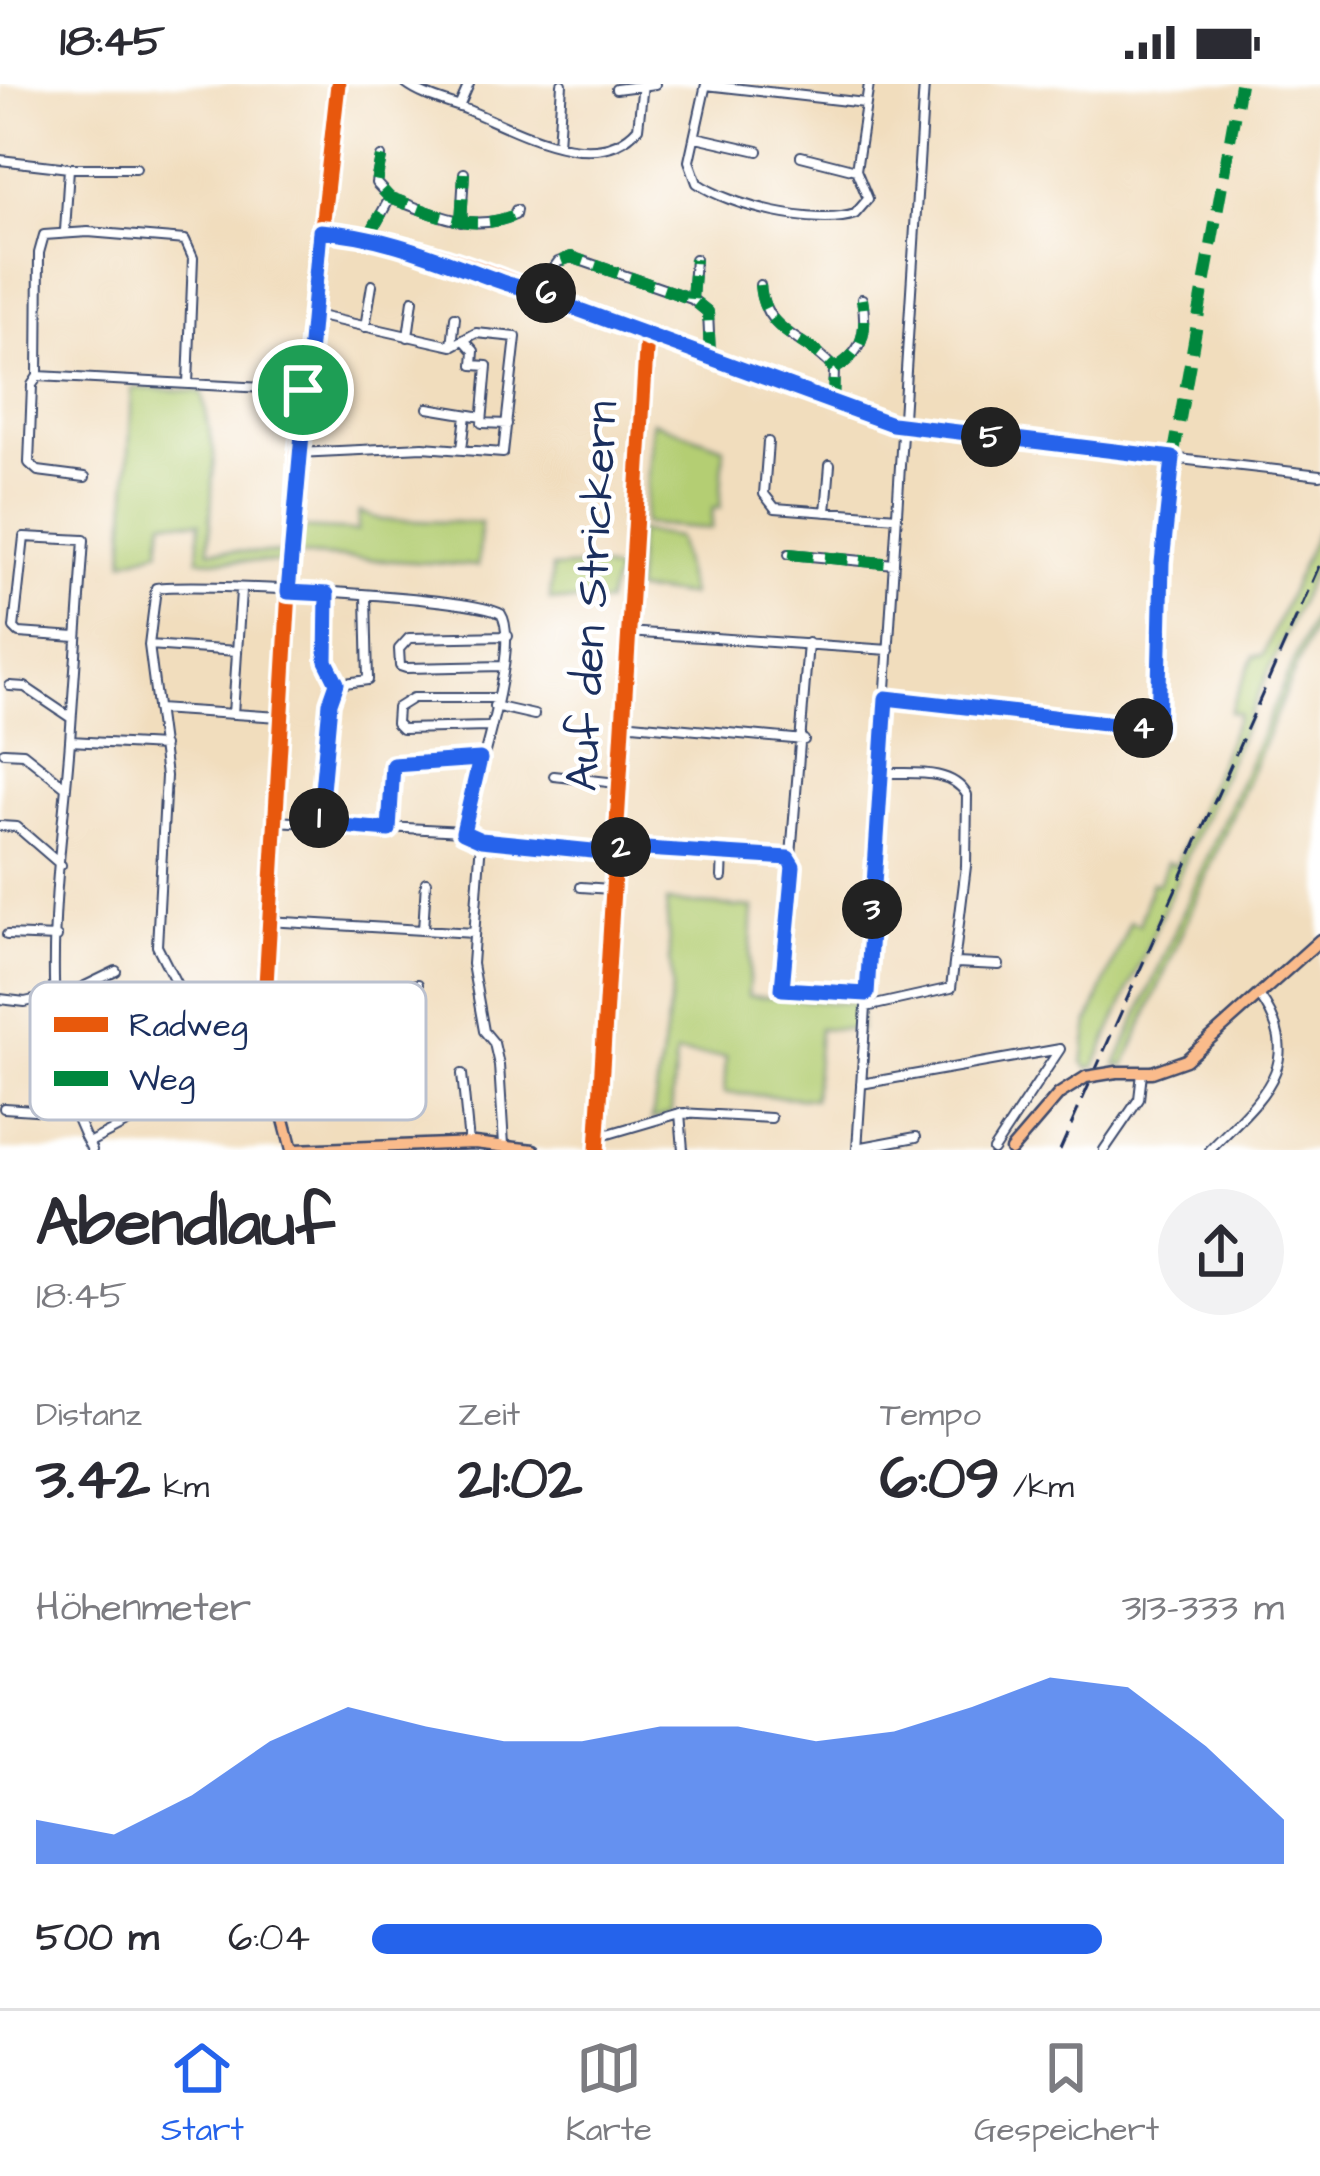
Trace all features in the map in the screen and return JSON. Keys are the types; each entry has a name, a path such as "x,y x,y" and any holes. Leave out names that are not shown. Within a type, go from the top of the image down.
{"main road":[{"path":"265,982 297,453 338,84"},
{"path":"1011,1150 1059,1094 1086,1077 1142,1073 1186,1060 1320,940"},
{"path":"283,1120 293,1150 469,1143 534,1150"}],"street":[{"path":"406,84 558,145 590,149 624,142 642,119 643,84"},
{"path":"459,107 469,84"},
{"path":"558,145 562,84"},
{"path":"616,101 616,86 655,84"},
{"path":"866,104 705,84 689,161 697,184 763,208 828,218 855,214 868,200 856,170 866,104 869,84"},
{"path":"916,1137 857,1149 924,84"},
{"path":"696,137 758,151"},
{"path":"802,156 856,170"},
{"path":"381,157 376,183 390,198 483,226 515,215 516,210"},
{"path":"0,160 136,169"},
{"path":"65,231 69,168"},
{"path":"461,222 464,173"},
{"path":"370,234 390,198"},
{"path":"85,477 38,471 29,464 44,235 65,231 176,236 189,246 188,383"},
{"path":"320,231 370,234 514,286 539,288 563,304 903,426 1320,475"},
{"path":"539,288 558,262 572,257 692,298 708,312 710,356"},
{"path":"692,298 695,259"},
{"path":"364,327 372,285"},
{"path":"760,285 761,301 775,326 835,369"},
{"path":"835,369 859,352 862,299"},
{"path":"408,337 413,300"},
{"path":"297,453 462,449 503,453 516,337 476,333 452,346 310,314"},
{"path":"452,346 455,317"},
{"name":"Auf den Strickern","path":"597,1150 647,334"},
{"path":"466,342 473,351 473,365 487,366 482,423 507,424"},
{"path":"833,404 835,369"},
{"path":"38,376 303,390"},
{"path":"428,408 482,417"},
{"path":"462,449 466,415"},
{"path":"768,442 762,480 767,502 775,508 897,517"},
{"path":"886,698 1158,729 1162,563 1173,458"},
{"path":"826,512 830,466"},
{"path":"56,982 84,540 25,537 20,542 14,628 20,633 76,637"},
{"path":"789,554 894,564"},
{"path":"176,982 156,940 166,776 149,645 156,587 484,606 507,622 504,666 463,832"},
{"path":"233,714 241,591"},
{"path":"319,824 330,703 337,683 326,661 327,594"},
{"path":"337,683 368,680 366,596"},
{"path":"627,632 889,650"},
{"path":"504,666 406,668 398,658 401,641 508,636"},
{"path":"808,644 805,740 782,989 867,994"},
{"path":"149,645 237,651"},
{"path":"10,686 26,687 71,718"},
{"path":"488,727 402,729 396,723 401,701 495,702 535,715"},
{"path":"157,709 280,717"},
{"path":"622,723 805,740"},
{"path":"70,741 163,746"},
{"path":"4,752 23,753 66,787"},
{"path":"389,830 393,765 480,759"},
{"path":"866,1006 951,988 967,795 953,779 881,772"},
{"name":"Auf den Strickern","path":"554,776 617,783"},
{"path":"274,821 463,832 481,840 614,850 788,858 793,866"},
{"path":"0,826 17,827 61,866"},
{"path":"481,840 472,964 482,1021 499,1065 505,1145"},
{"path":"722,877 723,854"},
{"path":"423,930 426,882"},
{"path":"581,887 611,889"},
{"path":"267,921 474,933"},
{"path":"7,934 57,938"},
{"path":"956,963 999,965"},
{"path":"90,982 116,970"},
{"path":"1210,1150 1279,1069 1276,1022 1258,995"},
{"path":"0,999 30,1001"},
{"path":"862,1084 1060,1049 993,1150"},
{"path":"1104,1150 1138,1099 1142,1073"},
{"path":"462,1074 469,1143"},
{"path":"4,1108 30,1110"},
{"path":"598,1137 680,1114 771,1118"},
{"path":"680,1114 683,1150"},
{"path":"90,1146 137,1120"}],"green space":[{"path":"132,388 202,392 214,453 209,550 284,554 284,563 198,559 200,522 163,520 160,550 124,561"},
{"path":"652,421 724,447 720,508 713,508 711,529 644,524"},
{"path":"359,512 382,520 481,523 478,566 297,555 299,528 357,531"},
{"path":"1320,523 1320,555 1095,1066 1088,1068 1083,1062 1089,1022 1130,921 1139,925 1152,882 1159,884 1167,862 1176,865 1239,714 1230,712 1233,704 1254,656 1263,655"},
{"path":"638,531 677,537 690,595 635,591"},
{"path":"595,566 617,572 606,603 550,600 552,568"},
{"path":"1320,601 1320,612 1125,1065 1116,1065"},
{"path":"666,902 753,908 748,996 861,1004 860,1030 819,1028 814,1099 724,1093 726,1057 676,1054 671,1113 652,1119 672,988"}],"railway":[{"path":"1060,1150 1320,564"}],"marked path":[{"path":"1173,458 1240,84"},
{"path":"381,157 376,183 390,198"},
{"path":"461,222 464,173"},
{"path":"370,234 390,198 467,222 499,220 515,215 516,210"},
{"path":"539,288 558,262 571,257 692,299 708,312 710,355"},
{"path":"692,299 695,259"},
{"path":"760,285 769,315 834,369"},
{"path":"833,404 834,369 861,340 862,299"},
{"path":"789,554 894,564"}],"cycle path":[{"path":"266,982 297,453 338,84"},
{"path":"320,231 444,257 647,335 597,1150"}],"route":[{"path":"320,231 367,234 514,286 539,288 563,304 892,424 1173,458 1163,536 1158,729 886,698 867,994 782,989 788,878 793,866 788,858 614,847 613,853 481,840 463,832 480,759 393,765 389,830 319,824 330,703 337,683 326,661 327,594 288,592 303,390 320,231"}]}
